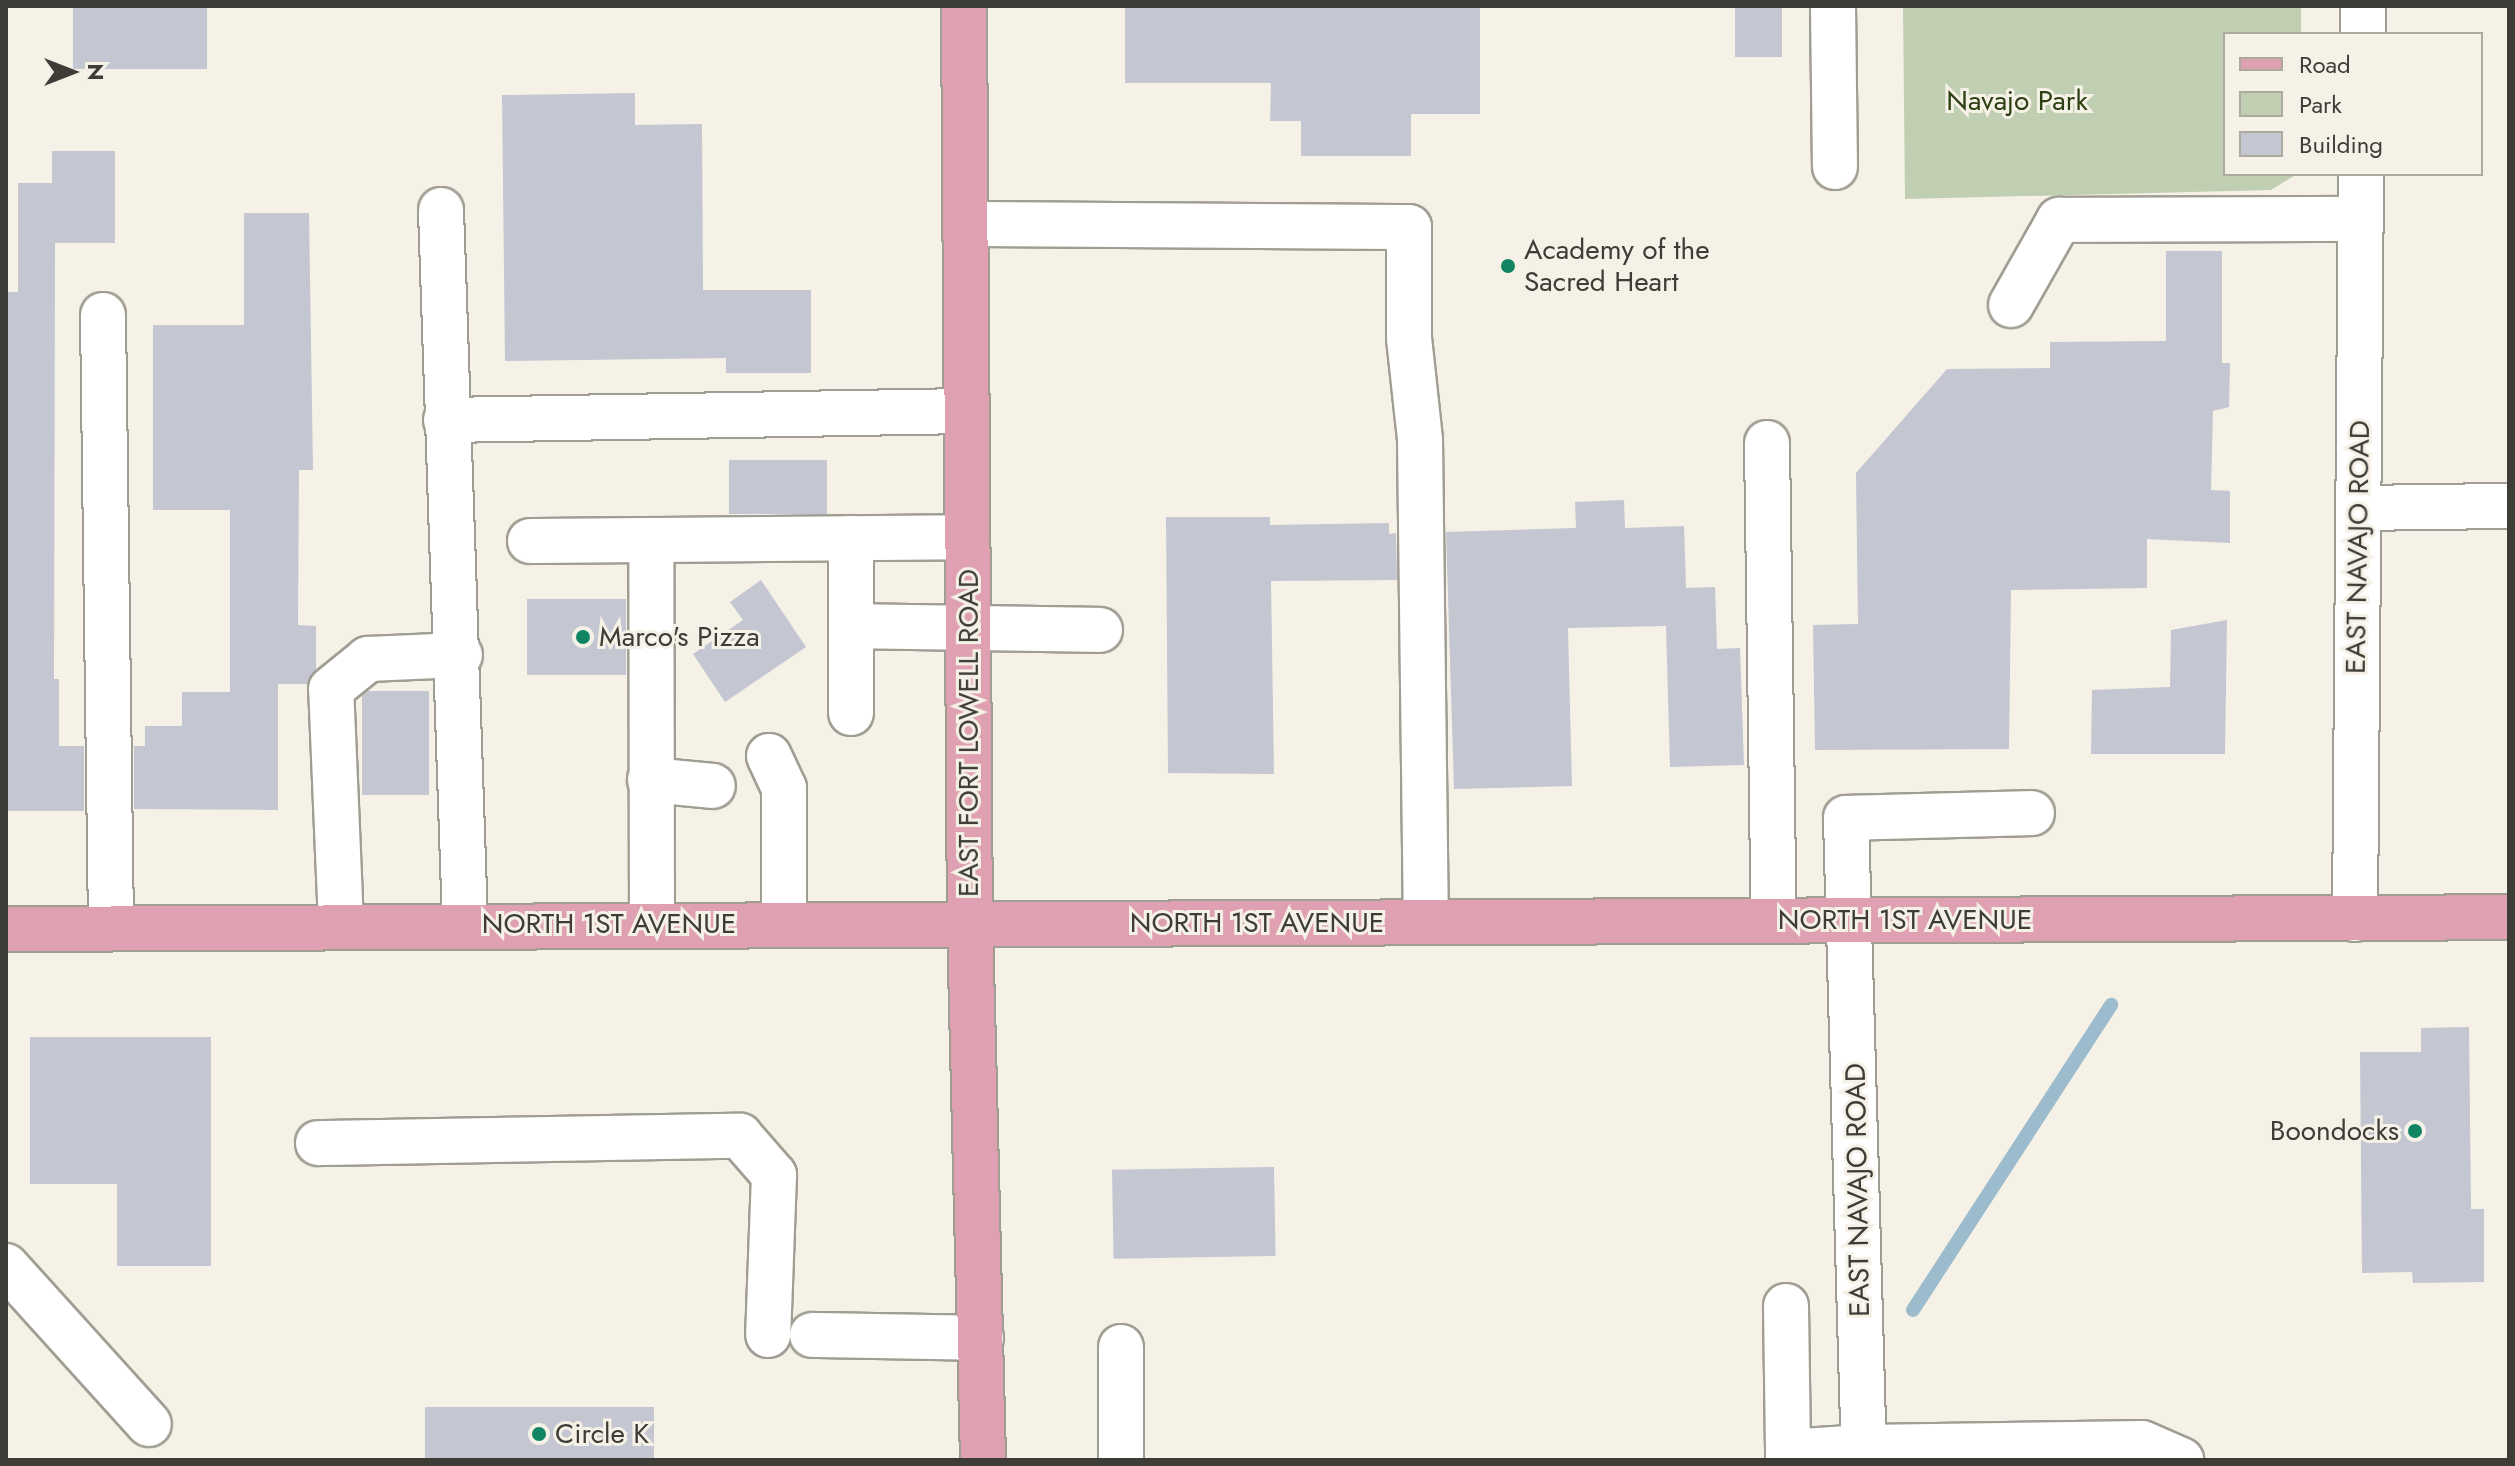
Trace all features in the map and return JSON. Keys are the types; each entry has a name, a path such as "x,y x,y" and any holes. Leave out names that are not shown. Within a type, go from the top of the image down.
{"main road":[{"name":"EAST FORT LOWELL ROAD","path":"964,6 970,924 983,1460"},
{"name":"NORTH 1ST AVENUE","path":"6,929 341,924 2509,917"}],"street":[{"path":"1833,6 1835,167"},
{"path":"2363,6 2363,32"},
{"name":"EAST NAVAJO ROAD","path":"2355,919 2361,176"},
{"path":"441,210 446,420 460,655 465,924"},
{"path":"2011,305 2059,220 2361,219"},
{"path":"966,224 1409,227 1409,338 1420,440 1426,922"},
{"path":"103,315 111,926"},
{"path":"446,420 967,411"},
{"path":"1767,443 1774,920"},
{"path":"2359,508 2507,506"},
{"path":"530,541 967,537"},
{"path":"851,538 851,713"},
{"path":"651,540 652,924"},
{"path":"852,626 1100,630"},
{"path":"341,924 331,689 368,659 460,655"},
{"path":"769,756 784,788 784,924"},
{"path":"650,780 713,786"},
{"name":"EAST NAVAJO ROAD","path":"1864,1453 1846,818 2032,813"},
{"path":"318,1143 740,1136 774,1175 768,1335"},
{"path":"6,1266 149,1424"},
{"path":"1786,1306 1788,1456 2142,1443 2181,1460"},
{"path":"812,1335 981,1338"},
{"path":"1121,1347 1121,1460"}],"green space":[{"name":"Navajo Park","path":"1903,6 2301,6 2301,32 2223,32 2223,176 2294,176 2271,190 1905,199"}],"building":[{"path":"73,6 207,6 207,69 73,69"},
{"path":"1125,6 1480,6 1480,114 1411,114 1411,156 1301,156 1301,121 1270,121 1271,83 1125,83"},
{"path":"1735,6 1782,6 1782,57 1735,57"},
{"path":"635,93 635,125 702,124 703,290 811,290 811,373 726,373 726,358 505,361 502,95"},
{"path":"52,151 115,151 115,243 55,243 54,679 59,679 59,746 84,746 84,811 6,811 6,292 18,292 18,183 52,183"},
{"path":"244,213 309,213 313,470 299,470 298,625 316,626 316,669 307,684 278,684 278,810 134,809 134,746 145,746 145,726 182,726 182,692 230,692 230,510 153,510 153,325 244,325"},
{"path":"2166,251 2222,251 2222,363 2230,363 2229,407 2213,411 2211,490 2230,491 2230,543 2147,539 2147,588 2011,590 2009,749 1815,750 1813,625 1858,624 1856,473 1947,369 2050,368 2050,342 2166,341"},
{"path":"729,460 827,460 827,514 729,514"},
{"path":"1624,500 1625,528 1684,526 1686,588 1715,587 1717,649 1740,648 1744,765 1670,767 1666,626 1568,628 1572,786 1454,789 1446,532 1576,528 1575,502"},
{"path":"1166,517 1270,517 1270,525 1389,523 1389,534 1396,533 1397,580 1271,581 1274,774 1168,773"},
{"path":"761,580 806,647 725,702 693,654 743,620 730,602"},
{"name":"Marco's Pizza","path":"527,599 626,599 626,675 527,675"},
{"path":"2227,620 2225,754 2091,754 2092,690 2170,687 2171,630"},
{"path":"368,691 429,691 429,795 362,795 362,696"},
{"name":"Boondocks","path":"2469,1027 2471,1209 2484,1209 2484,1282 2413,1283 2412,1272 2362,1273 2360,1052 2421,1052 2421,1028"},
{"path":"30,1037 211,1037 211,1266 117,1266 117,1184 30,1184"},
{"path":"1274,1167 1276,1256 1114,1259 1112,1170"},
{"name":"Circle K","path":"425,1407 654,1407 654,1460 425,1460"}],"waterway":[{"path":"1913,1310 2111,1005"}],"place":[{"name":"Academy of the Sacred Heart","path":"1508,266"},
{"name":"Marco's Pizza","path":"583,637"},
{"name":"Boondocks","path":"2415,1131"},
{"name":"Circle K","path":"539,1434"}]}
